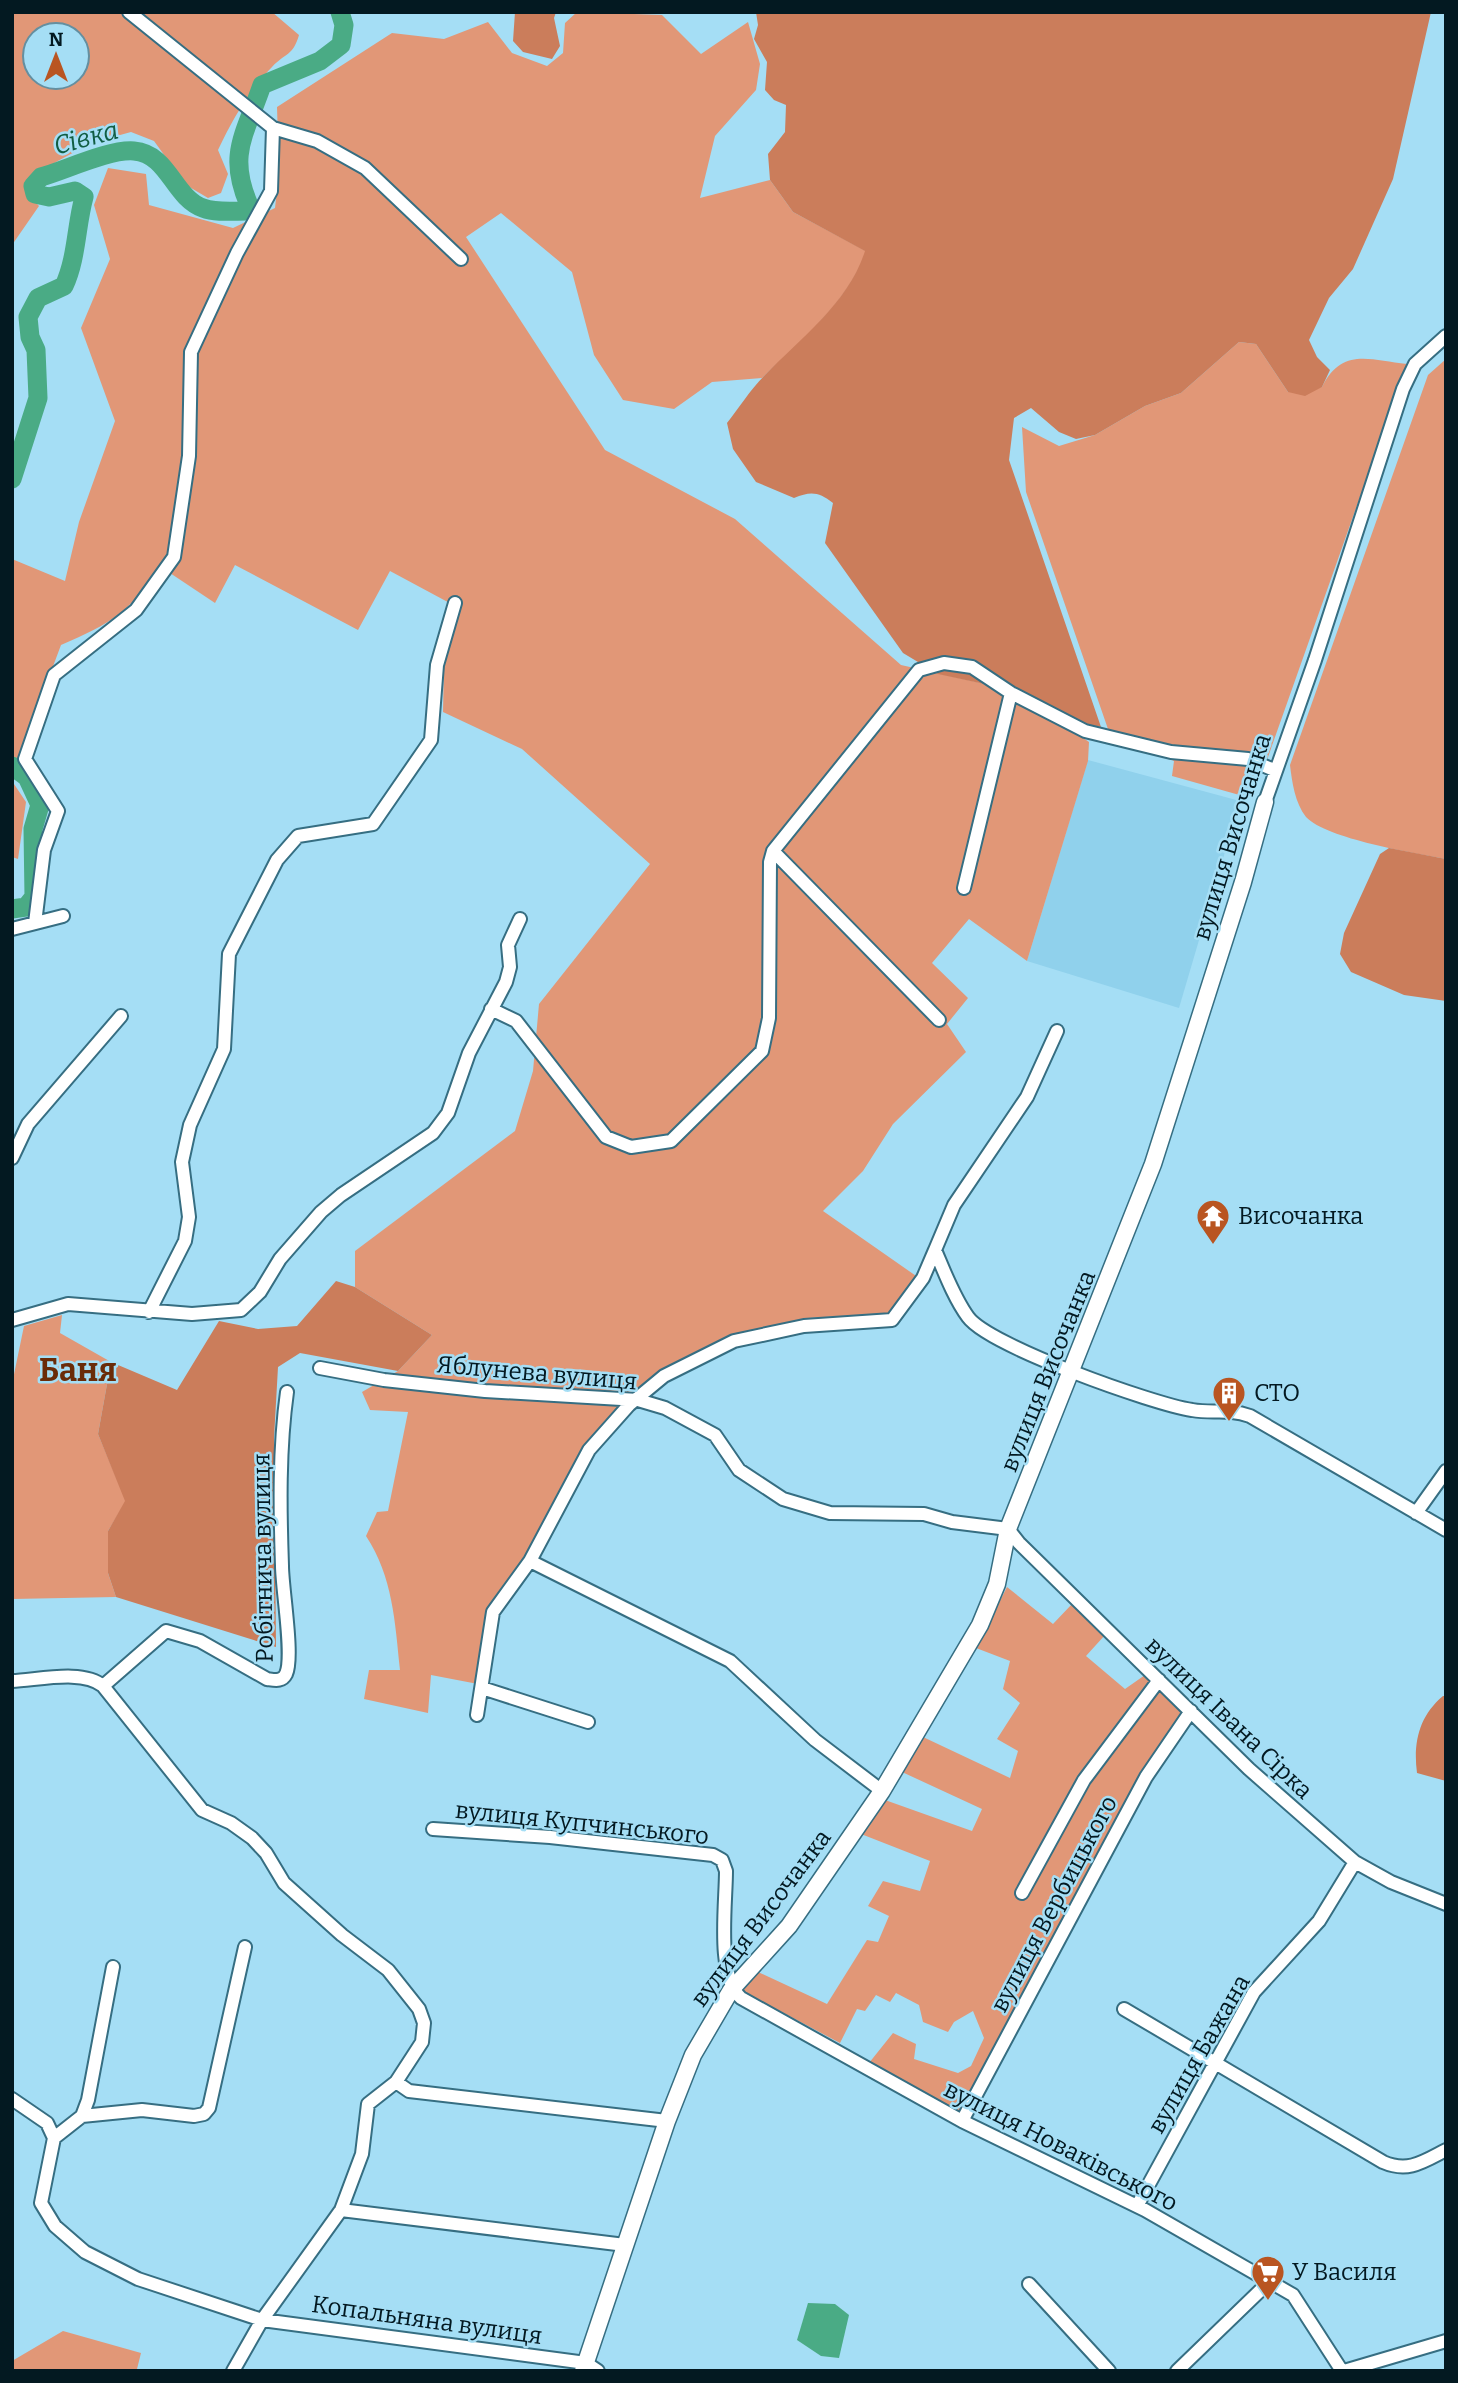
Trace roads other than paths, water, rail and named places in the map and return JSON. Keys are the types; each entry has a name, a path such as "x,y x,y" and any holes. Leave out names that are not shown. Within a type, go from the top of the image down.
{"street":[{"path":"129,12 273,128 317,141 365,168 461,259"},
{"path":"35,923 44,850 58,811 25,759 54,675 136,610 174,557 190,456 191,352 237,253 271,191 273,128"},
{"name":"вулиця Височанка","path":"589,2368 625,2245 667,2121 693,2055 731,1990 789,1926 882,1791 980,1625 997,1584 1008,1529 1073,1372 1153,1164 1243,882 1274,770 1315,660 1403,389 1415,364 1446,336"},
{"path":"149,1312 185,1241 190,1217 181,1162 190,1125 224,1049 229,954 277,860 298,836 373,824 431,740 437,664 456,603"},
{"path":"491,1009 516,1021 606,1137 631,1147 671,1141 762,1051 769,1018 770,862 773,851 919,670 944,663 972,667 1011,693 1085,731 1171,752 1248,759 1274,770"},
{"path":"964,888 1011,693"},
{"path":"773,851 939,1020"},
{"path":"12,929 63,916"},
{"path":"12,1320 68,1304 192,1314 241,1310 260,1292 280,1259 321,1212 341,1195 433,1133 448,1113 469,1053 506,982 510,967 508,945 520,919"},
{"path":"12,1158 28,1124 121,1016"},
{"path":"477,1715 493,1612 530,1561 589,1450 629,1405 664,1376 734,1341 804,1326 891,1320 923,1278 954,1205 1027,1097 1057,1031"},
{"path":"935,1250 968,1319 998,1338 1073,1372 1193,1410 1232,1410 1250,1416 1446,1530"},
{"name":"Яблунева вулиця","path":"320,1368 384,1380 485,1391 638,1400 665,1409 715,1435 739,1470 783,1499 830,1513 924,1514 952,1522 1008,1529"},
{"name":"Робітнича вулиця","path":"103,1686 166,1632 200,1641 267,1679 284,1677 287,1671 288,1642 282,1567 281,1432 286,1392"},
{"path":"1416,1513 1446,1471"},
{"name":"вулиця Івана Сірка","path":"1008,1529 1019,1543 1249,1769 1355,1862 1391,1882 1446,1904"},
{"path":"530,1561 730,1661 815,1740 882,1791"},
{"path":"12,1681 80,1678 96,1681 103,1686 202,1810 231,1823 252,1838 266,1853 284,1883 342,1936 388,1970 419,2009 424,2023 422,2042 396,2082 368,2104 362,2154 341,2210 262,2320 233,2371"},
{"path":"1022,1893 1084,1780 1159,1680"},
{"path":"482,1688 588,1722"},
{"name":"вулиця Вербицького","path":"962,2121 1146,1777 1191,1711"},
{"name":"вулиця Купчинського","path":"433,1829 564,1838 713,1855 722,1860 726,1871 726,1972 731,1990"},
{"name":"вулиця Бажана","path":"1137,2206 1254,1992 1319,1921 1355,1862"},
{"path":"82,2116 142,2110 194,2116 204,2114 209,2108 245,1947"},
{"path":"12,2099 47,2123 54,2138 82,2116 88,2100 113,1967"},
{"name":"вулиця Новаківського","path":"731,1990 962,2121 1137,2206 1293,2295 1343,2371"},
{"path":"1124,2009 1396,2168 1412,2167 1446,2150"},
{"path":"396,2082 409,2091 667,2121"},
{"name":"Копальняна вулиця","path":"54,2138 41,2203 55,2227 85,2252 138,2279 262,2320 589,2368"},
{"path":"341,2210 625,2245"},
{"path":"1177,2371 1269,2282"},
{"path":"1029,2284 1109,2371"},
{"path":"1343,2371 1446,2342"}],"waterway":[{"name":"Сівка","path":"12,479 38,398 36,350 30,337 28,317 38,298 64,286 84,197 75,191 49,197 35,194 33,186 41,177 112,153 134,151 146,154 163,167 193,203 208,210 246,211 249,205 239,172 239,158 245,131 262,85 320,61 341,45 344,25 340,12"},
{"name":"Сівка","path":"12,766 27,777 40,805 33,829 34,897 26,907 12,909"}],"place":[{"name":"Височанка","path":"1213,1246"},
{"name":"СТО","path":"1229,1423"},
{"name":"У Василя","path":"1268,2302"}],"district":[{"name":"Баня","path":"78,1370"}]}
